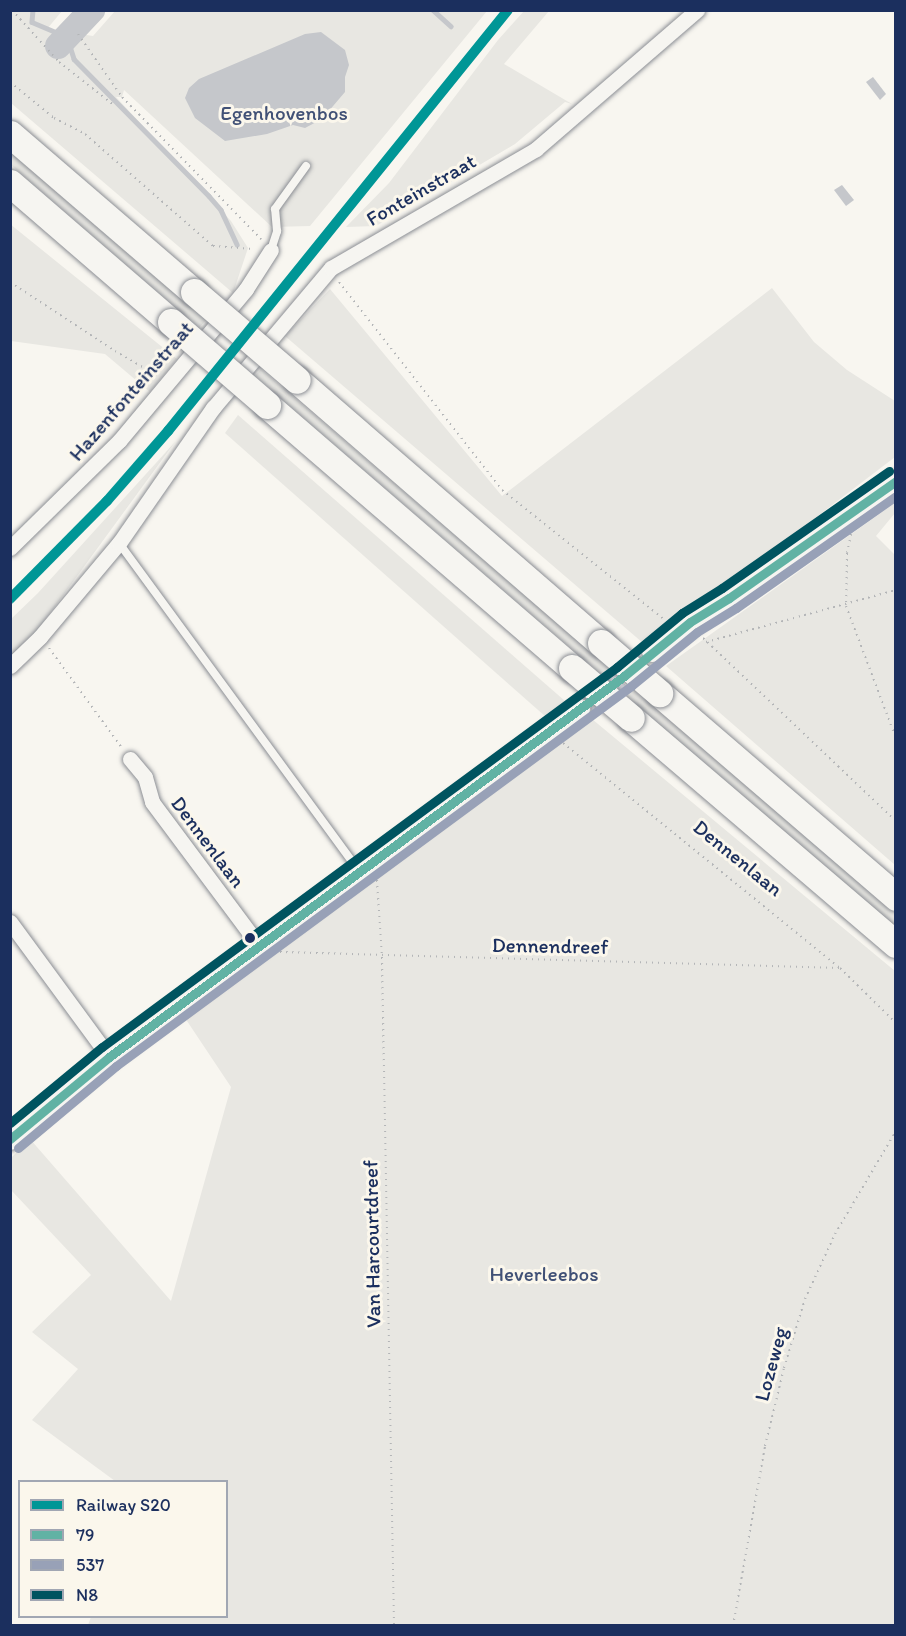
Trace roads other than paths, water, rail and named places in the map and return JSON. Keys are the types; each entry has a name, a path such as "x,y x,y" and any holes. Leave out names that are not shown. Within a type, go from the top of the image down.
{"highway":[{"path":"10,134 896,897"},
{"path":"10,183 896,944"}],"street":[{"name":"Fonteinstraat","path":"10,666 40,637 119,543 213,408 331,268 536,149 697,10"},
{"name":"Hazenfonteinstraat","path":"10,548 104,456 169,382 246,289 271,250"},
{"path":"655,654 697,631 729,598 896,481"},
{"path":"10,1139 109,1057 579,709"},
{"name":"Dennenlaan","path":"130,759 145,777 152,802 260,947"},
{"path":"10,922 109,1057"}],"lane":[{"path":"271,250 277,231 275,210 306,166"},
{"path":"119,543 363,868"}],"waterway":[{"path":"33,10 32,22 67,37 74,59 209,196 221,210 237,244"},
{"path":"58,46 92,10"},
{"path":"433,10 451,26"}],"tunnel":[{"path":"579,709 628,673 652,651"}],"rail line":[{"name":"S20","path":"10,599 107,501 168,431 508,10"}],"park label":[{"name":"Egenhovenbos","path":"284,113"},
{"name":"Heverleebos","path":"544,1274"}]}
